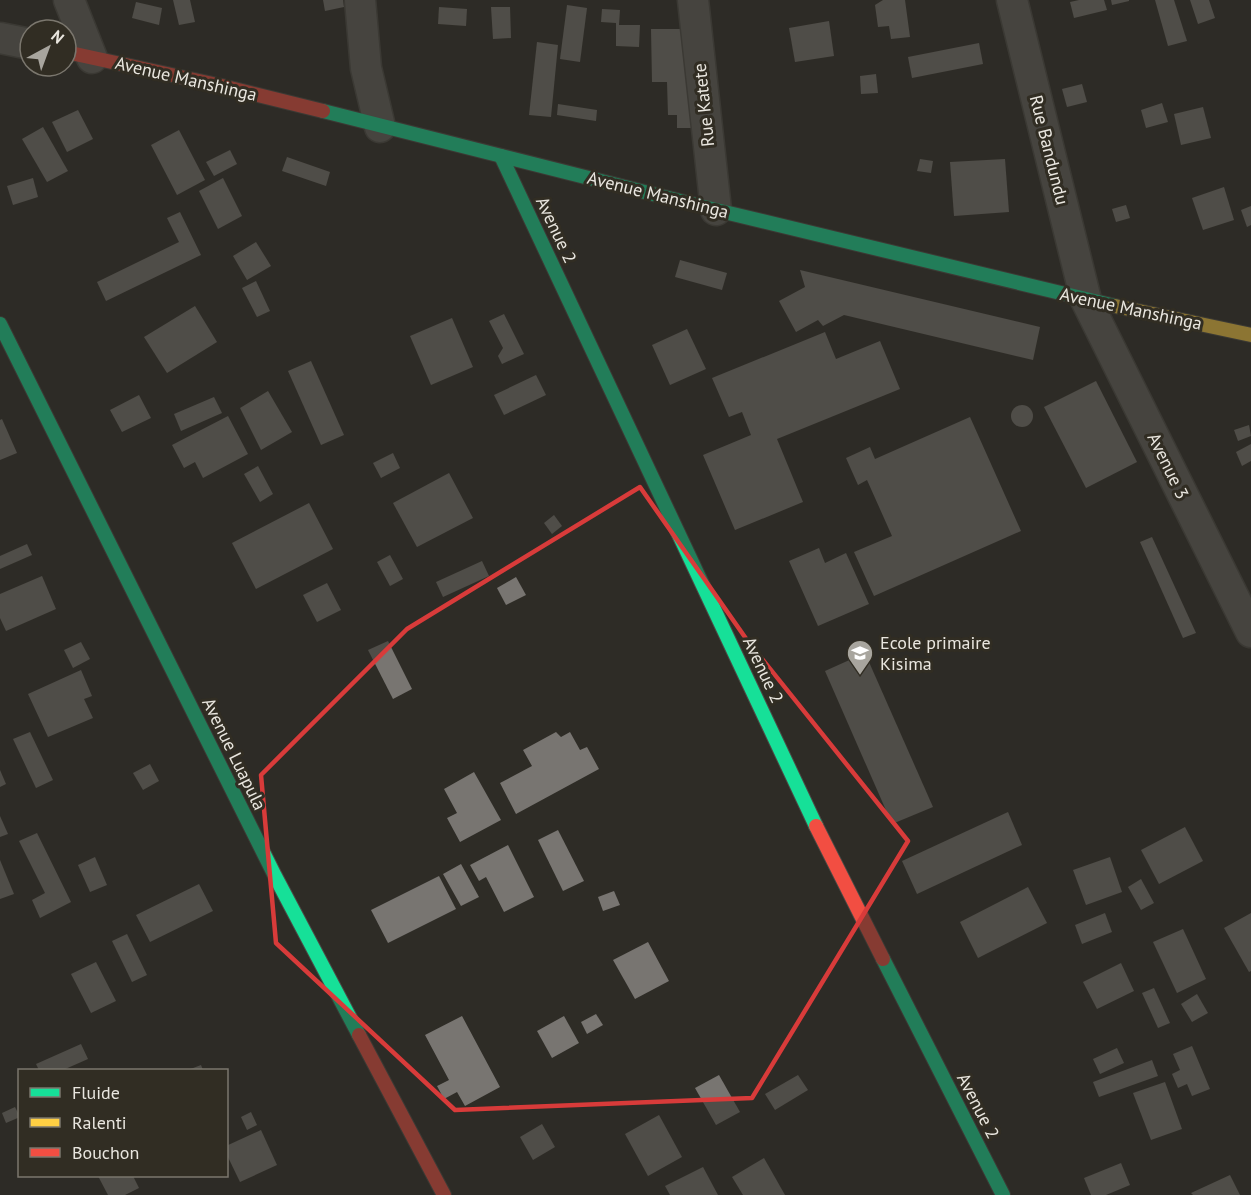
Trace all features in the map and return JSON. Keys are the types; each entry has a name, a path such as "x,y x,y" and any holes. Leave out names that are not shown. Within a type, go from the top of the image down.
{"street":[{"path":"69,0 79,55"},
{"path":"360,0 366,68 380,127"},
{"name":"Rue Katete","path":"693,0 716,210"},
{"name":"Rue Bandundu","path":"1012,0 1086,300"},
{"path":"0,38 18,42"},
{"name":"Avenue Manshinga","path":"79,55 222,86 380,127 1086,300 1251,335"},
{"name":"Avenue 2","path":"501,156 819,833 1003,1195"},
{"name":"Avenue 3","path":"1086,300 1251,632"},
{"name":"Avenue Luapula","path":"0,324 275,876 444,1195"}],"highlighted area":[{"path":"640,487 747,640 908,841 752,1098 455,1110 276,943 261,775 407,629"}],"building":[{"path":"173,0 190,0 195,22 179,25"},
{"path":"323,0 343,0 344,7 325,11"},
{"path":"883,0 905,0 910,37 891,39 889,26 878,27 875,5"},
{"path":"1104,0 1107,10 1074,18 1070,2"},
{"path":"1111,0 1129,0 1129,1 1112,5"},
{"path":"1155,0 1174,0 1187,41 1168,46"},
{"path":"1190,0 1209,0 1215,18 1198,24"},
{"path":"136,2 162,8 159,25 132,18"},
{"path":"567,5 587,8 580,62 560,59"},
{"path":"439,7 467,9 466,26 438,24"},
{"path":"491,7 510,7 511,38 493,39"},
{"path":"602,9 620,10 619,25 640,25 639,47 616,46 616,23 601,22"},
{"path":"829,21 834,56 795,62 789,28"},
{"path":"651,29 693,29 695,128 677,128 677,115 668,115 667,82 652,82"},
{"path":"537,42 558,45 551,117 529,115"},
{"path":"979,43 983,64 912,78 908,57"},
{"path":"876,74 878,93 861,94 860,76"},
{"path":"1082,84 1087,102 1067,107 1062,89"},
{"path":"1162,103 1168,122 1146,128 1141,110"},
{"path":"558,104 597,110 596,121 557,115"},
{"path":"1203,107 1211,138 1181,145 1174,114"},
{"path":"78,110 93,139 67,152 52,122"},
{"path":"43,127 68,171 47,182 22,139"},
{"path":"179,130 205,180 177,195 151,145"},
{"path":"230,150 237,164 214,176 206,162"},
{"path":"287,157 330,172 326,186 282,171"},
{"path":"920,159 933,161 931,173 917,171"},
{"path":"1005,159 1009,212 954,216 950,162"},
{"path":"33,178 38,197 13,205 7,186"},
{"path":"223,178 242,216 218,229 199,191"},
{"path":"1224,187 1234,220 1203,230 1192,198"},
{"path":"1126,205 1130,218 1116,222 1112,209"},
{"path":"1251,206 1251,225 1247,227 1241,210"},
{"path":"180,212 201,255 106,301 97,282 179,242 167,218"},
{"path":"256,242 271,266 247,280 233,256"},
{"path":"680,260 727,273 722,290 675,277"},
{"path":"800,270 1040,327 1033,360 844,315 823,326 818,320 796,332 779,301 805,287"},
{"path":"256,281 270,311 257,317 242,288"},
{"path":"195,306 217,342 167,373 144,337"},
{"path":"504,314 524,354 502,364 498,356 503,348 489,321"},
{"path":"452,318 473,367 431,385 410,336"},
{"path":"687,329 706,369 670,385 652,345"},
{"path":"825,332 836,359 880,341 900,389 777,439 803,502 735,530 703,455 751,435 742,412 729,417 712,378"},
{"path":"311,361 344,435 321,445 288,371"},
{"path":"536,375 546,395 504,415 494,395"},
{"path":"1096,381 1137,462 1086,488 1044,407"},
{"path":"268,391 292,432 261,450 240,408"},
{"path":"139,395 151,418 122,432 110,410"},
{"path":"214,397 222,413 181,431 174,414"},
{"path":"1022,405 1030,408 1033,416 1030,424 1022,427 1014,424 1011,416 1014,408"},
{"path":"228,416 248,454 203,478 195,462 184,468 172,445"},
{"path":"970,417 1021,531 874,596 854,552 892,536 867,480 858,485 846,458 870,447 875,459"},
{"path":"2,419 17,453 0,460 0,420"},
{"path":"1249,425 1251,436 1238,441 1234,430"},
{"path":"1251,444 1251,461 1242,466 1236,452"},
{"path":"393,453 400,468 381,478 373,463"},
{"path":"258,466 273,494 260,502 244,474"},
{"path":"449,473 473,518 417,547 393,503"},
{"path":"309,503 333,549 256,589 232,543"},
{"path":"554,515 562,526 552,534 544,523"},
{"path":"1152,537 1196,633 1183,638 1140,542"},
{"path":"27,544 32,555 0,569 0,556"},
{"path":"819,548 825,563 846,553 869,604 818,626 789,561"},
{"path":"390,555 403,579 390,586 377,562"},
{"path":"482,561 489,576 443,597 436,582"},
{"path":"42,576 56,609 6,631 0,618 0,594"},
{"path":"516,577 526,595 506,605 497,588"},
{"path":"327,583 341,610 317,622 303,595"},
{"path":"388,641 412,689 393,699 368,650"},
{"path":"81,642 90,659 73,668 64,650"},
{"path":"865,653 933,807 892,824 825,671"},
{"path":"81,670 92,696 84,699 93,718 48,737 28,694"},
{"path":"30,732 53,780 36,788 13,739"},
{"path":"556,732 561,737 570,732 580,750 587,747 599,769 516,814 500,783 532,766 523,750"},
{"path":"150,764 159,781 143,790 133,773"},
{"path":"0,770 6,784 0,787"},
{"path":"474,772 501,820 460,842 447,818 457,813 444,789"},
{"path":"1008,812 1022,845 917,894 902,861"},
{"path":"0,816 8,834 0,837"},
{"path":"1185,827 1203,861 1159,884 1141,850"},
{"path":"558,830 584,881 563,891 538,840"},
{"path":"37,833 71,902 40,918 32,900 45,893 19,841"},
{"path":"508,845 534,897 504,912 486,877 479,881 470,865"},
{"path":"95,857 107,885 90,892 78,865"},
{"path":"1110,857 1122,892 1086,905 1073,870"},
{"path":"0,860 14,894 0,899"},
{"path":"461,864 479,897 461,906 443,874"},
{"path":"439,876 456,909 388,943 371,910"},
{"path":"1141,879 1154,903 1141,910 1128,887"},
{"path":"199,884 213,911 150,942 136,915"},
{"path":"1028,887 1047,923 978,958 960,922"},
{"path":"614,891 620,905 603,911 598,897"},
{"path":"1105,913 1112,932 1082,944 1075,925"},
{"path":"1251,913 1251,971 1249,972 1224,928"},
{"path":"1183,929 1206,979 1177,993 1153,942"},
{"path":"127,934 147,975 132,982 112,941"},
{"path":"648,942 669,981 635,999 613,960"},
{"path":"96,962 116,1001 91,1013 71,974"},
{"path":"1121,963 1134,991 1097,1009 1083,982"},
{"path":"1154,988 1170,1023 1158,1028 1142,993"},
{"path":"1197,994 1208,1013 1192,1022 1181,1004"},
{"path":"596,1014 603,1025 587,1034 581,1022"},
{"path":"462,1016 500,1087 465,1106 457,1092 444,1099 437,1086 449,1080 425,1035"},
{"path":"564,1016 579,1043 552,1058 537,1031"},
{"path":"81,1044 88,1059 65,1069 38,1069 36,1064"},
{"path":"1192,1046 1210,1089 1192,1096 1187,1084 1178,1088 1172,1074 1180,1070 1173,1054"},
{"path":"1117,1048 1124,1063 1100,1074 1093,1059"},
{"path":"1152,1060 1158,1076 1099,1097 1093,1082"},
{"path":"201,1065 203,1069 191,1069"},
{"path":"719,1075 740,1112 716,1125 695,1088"},
{"path":"798,1075 808,1090 775,1110 765,1094"},
{"path":"1165,1082 1182,1129 1151,1140 1133,1093"},
{"path":"15,1107 18,1118 6,1123 2,1113"},
{"path":"251,1112 257,1125 247,1130 241,1117"},
{"path":"659,1115 682,1157 648,1176 625,1134"},
{"path":"542,1124 555,1147 533,1160 520,1137"},
{"path":"261,1130 277,1165 240,1182 228,1157 228,1145"},
{"path":"764,1158 785,1195 743,1195 732,1177"},
{"path":"1121,1163 1130,1185 1106,1195 1091,1195 1084,1178"},
{"path":"703,1167 718,1195 670,1195 665,1186"},
{"path":"1230,1175 1240,1195 1193,1195 1191,1193"},
{"path":"99,1177 134,1177 139,1188 125,1195 108,1195"}],"traffic: fast":[{"path":"323,111 716,210 1115,306"},
{"path":"501,156 816,826"},
{"path":"0,324 275,876 359,1035"},
{"path":"883,959 1003,1195"}],"traffic: slow":[{"path":"1115,306 1251,335"}],"traffic: jam":[{"path":"78,55 323,111"},
{"path":"816,826 883,959"},
{"path":"359,1035 444,1195"}],"place":[{"name":"Ecole primaire Kisima","path":"860,676"}]}
